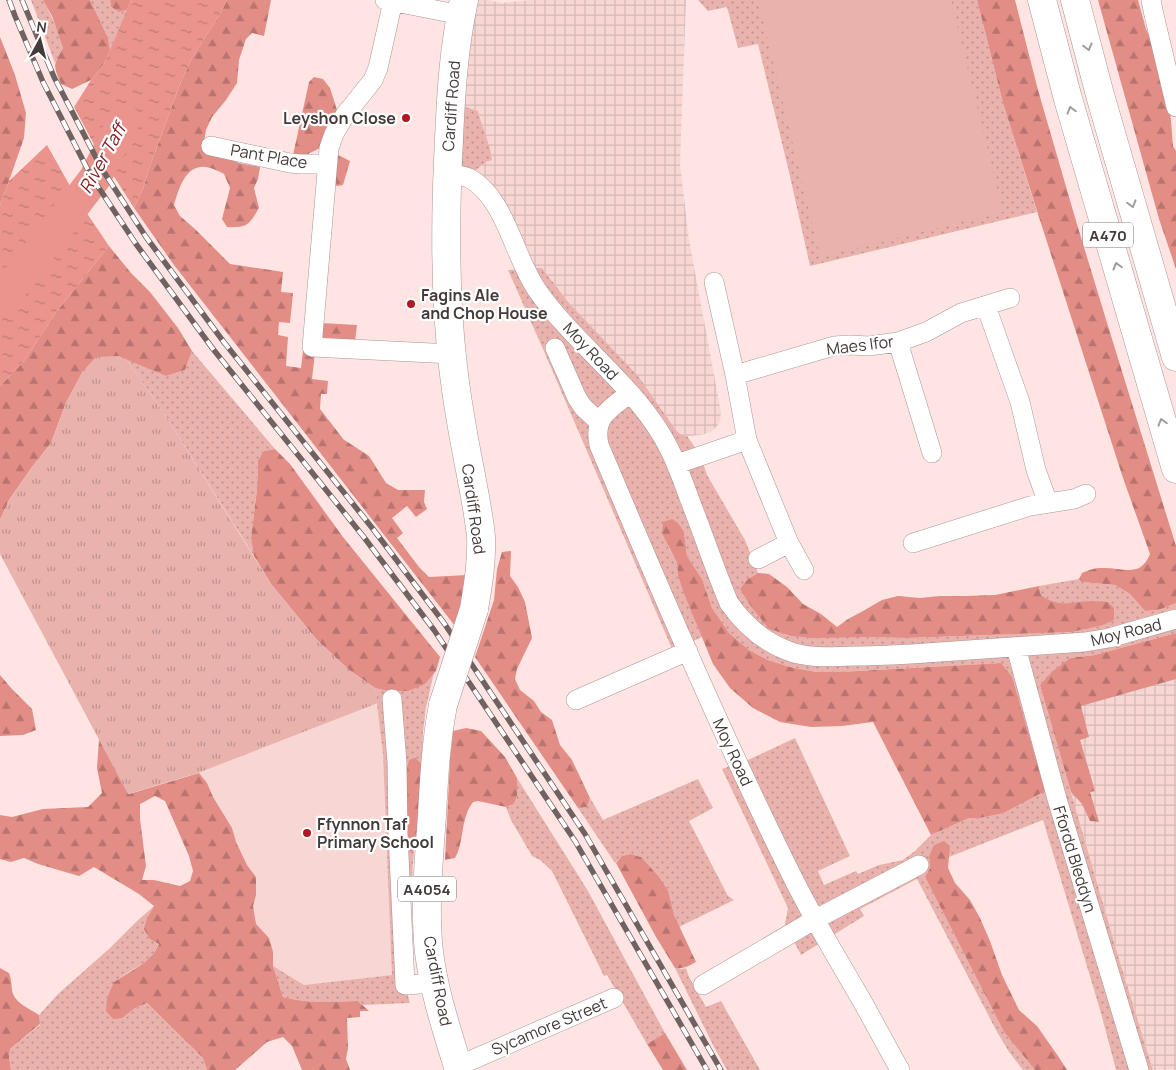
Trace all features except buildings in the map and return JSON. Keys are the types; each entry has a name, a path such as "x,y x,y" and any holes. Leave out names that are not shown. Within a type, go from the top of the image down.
{"main road":[{"name":"A470","path":"1042,0 1068,99 1176,469"},
{"name":"A470","path":"1075,0 1103,105 1176,357"},
{"name":"Cardiff Road","path":"458,1068 444,1024 429,952 427,881 438,730 443,705 474,609 481,562 481,538 461,423 447,301 447,173 451,93 462,8"}],"street":[{"path":"1151,0 1176,107"},
{"path":"452,354 312,347 329,148 344,115 373,80 378,68 389,1 462,8"},
{"name":"Pant Place","path":"211,146 290,163 327,164"},
{"name":"Moy Road","path":"447,173 467,177 480,185 499,209 525,269 536,288 551,308 630,393 661,434 676,464 729,603 752,631 773,644 794,652 830,657 891,655 1085,642 1109,638 1170,621"},
{"path":"714,282 735,375 747,440 789,543 804,570"},
{"name":"Maes Ifor","path":"735,375 834,346 869,346 898,342 926,332 961,313 1010,298"},
{"path":"986,306 1020,402 1036,470 1048,503"},
{"path":"898,342 932,453"},
{"name":"Moy Road","path":"555,348 577,398 583,407 599,422"},
{"name":"Moy Road","path":"630,393 606,412 599,422 597,434 599,445 735,757 792,876 814,920 900,1070"},
{"path":"676,464 747,440"},
{"path":"913,543 1013,510 1074,499 1086,494"},
{"path":"758,558 789,543"},
{"name":"Ffordd Bleddyn","path":"1016,647 1057,799 1139,1070"},
{"path":"576,700 688,651"},
{"path":"392,699 397,763 398,834 405,985 435,983"},
{"path":"703,985 814,920 919,865"},
{"name":"Sycamore Street","path":"458,1068 614,998"}],"shaded area":[{"path":"464,0 489,0 501,3 531,0 686,0 680,164 689,240 721,412 720,421 711,432 687,436 680,434 675,429 542,268 525,269 467,177 486,162 492,160 478,111 451,102"},
{"path":"1176,633 1176,1070 1153,1070 1040,685"},
{"name":"Ffynnon Taf Primary School","path":"378,703 383,754 393,975 304,985 240,946 198,773"}],"green space":[{"path":"31,0 43,0 57,30 63,48 55,63"},
{"path":"43,0 90,0 108,38 110,50 104,64 91,80 72,89 61,84 57,73 55,66 63,48 52,16"},
{"path":"90,0 110,0 111,7 119,12 127,10 110,50 108,38"},
{"path":"110,0 131,0 127,10 119,12 111,7"},
{"path":"227,0 271,0 264,36 252,33 246,39 239,60 237,83 212,117 206,130 204,142 239,163 260,167 254,188 259,208 250,222 244,226 227,227 222,219 230,188 224,174 204,167 195,168 186,176 174,205 180,216 230,264 283,272 281,292 293,293 290,323 279,322 278,335 288,337 286,366 301,368 303,351 315,353 312,379 328,381 327,394 321,394 320,409 344,440 369,456 386,483 398,490 425,490 424,502 427,509 416,517 407,506 392,518 403,533 397,538 429,577 468,575 455,626 174,265 134,208 143,189 180,84 192,58"},
{"path":"698,0 977,0 1003,103 1037,212 810,266 758,44 738,48 727,7 708,11"},
{"path":"758,0 951,0 1003,212 820,257"},
{"path":"977,0 1015,0 1038,90 1076,221 1176,546 1176,603 1159,610 1145,611 1130,594 1115,585 1082,582 1079,579 1082,573 1096,568 1136,569 1146,562 1150,554 1123,478 1003,103"},
{"path":"1098,0 1138,0 1146,29 1160,59 1169,96 1173,146 1176,151 1176,269 1159,219"},
{"path":"0,37 15,75 26,113 24,138 0,205"},
{"path":"314,77 323,79 330,88 337,110 320,148 302,157 293,155 309,82"},
{"path":"450,102 478,111 491,154 492,160 486,162 467,177 447,173"},
{"path":"336,154 350,161 343,185 337,186 330,181"},
{"path":"109,246 131,273 150,292 178,328 192,351 185,370 166,376 118,356 83,371 66,403 51,443 9,500 0,520 0,386 24,361 57,311"},
{"path":"542,268 569,303 638,376 675,429 680,434 687,436 701,456 707,475 745,540 758,573 748,579 750,605 864,637 907,638 1071,632 1092,601 1072,604 1059,603 1041,595 1039,586 1079,579 1082,582 1115,585 1130,594 1145,611 1159,610 1176,603 1176,633 1095,655 1070,658 1040,685 1153,1070 1116,1070 1101,1013 1043,820 949,857 949,846 944,842 935,845 929,856 930,868 925,877 1004,1032 1035,1070 1023,1070 1009,1052 917,879 860,909 864,916 801,955 785,924 788,908 722,769 750,759 795,738 850,856 818,871 824,885 856,871 858,874 879,865 903,860 931,835 969,818 979,818 1001,663 816,672 768,660 749,650 729,633 712,608 702,579 687,556 684,532 668,546 677,563 678,576 702,637 673,651 508,270"},
{"path":"321,323 357,325 355,342 319,340"},
{"path":"192,351 275,449 264,451 258,460 257,489 251,538 254,556 163,412 126,359 166,376 185,370"},
{"path":"118,356 126,359 163,412 271,584 317,640 349,670 375,688 378,703 198,773 128,794 0,554 0,520 9,500 51,443 66,403 83,371 96,357"},
{"path":"275,449 290,464 343,537 440,657 436,671 425,684 408,691 388,691 375,688 349,670 317,640 271,584 254,556 251,538 257,489 258,460 264,451"},
{"path":"672,519 678,523 684,532 687,556 702,579 712,608 729,633 749,650 768,660 816,672 1001,663 1012,677 1045,791 1003,813 969,818 931,835 873,722 811,727 780,722 753,708 730,688 713,664 685,596 678,576 677,563 662,533 663,522"},
{"path":"511,551 510,576 525,602 532,638 517,669 515,679 520,690 534,701 541,712 552,720 560,745 572,760 590,798 587,807 578,808 475,657 494,600 497,569 502,552"},
{"path":"758,573 769,574 787,587 803,604 821,614 837,627 882,600 898,596 920,598 995,595 1039,586 1041,595 1053,602 1108,602 1114,608 1114,620 1103,625 1071,632 907,638 814,638 792,636 769,629 740,589 748,579"},
{"path":"1176,633 1176,679 1081,706 1089,737 1080,740 1095,791 1090,792 1099,822 1090,821 1082,804 1071,792 1040,685 1053,671 1070,658 1095,655"},
{"path":"434,672 426,708 422,764 407,788 406,803 411,853 414,850 405,972 405,985 410,1003 363,1005 358,1001 311,1002 283,997 273,966 304,985 392,975 383,754 375,688 388,691 425,684"},
{"path":"0,675 32,709 36,730 23,735 0,736"},
{"path":"466,728 481,731 505,757 517,778 517,796 514,804 506,807 478,801 473,802 465,819 455,858 445,860 453,731"},
{"path":"99,739 129,794 199,773 207,783 213,797 232,828 236,842 247,865 256,877 256,895 253,906 256,924 269,938 273,952 273,966 283,997 311,1002 358,1001 369,1011 360,1011 360,1017 347,1018 348,1048 346,1059 350,1070 302,1070 292,1046 283,1037 267,1042 235,1070 207,1070 203,1058 147,1003 135,1008 122,1018 113,1019 106,1011 107,998 114,982 144,963 154,953 159,944 150,939 144,929 147,918 154,906 139,894 94,867 79,876 24,858 11,862 0,859 0,815 12,817 43,809 88,807 102,793 97,768","holes":["155,796 165,801 189,856 193,871 190,881 180,886 154,880 142,880 146,866 140,804"]},
{"path":"415,758 422,764 421,808 414,850 411,853 407,848 406,773 409,760"},
{"path":"517,778 588,891 665,1033 647,1044 607,975 604,976 552,871 540,860 532,856 511,820 506,807 514,804 517,796"},
{"path":"698,779 713,808 689,821 728,896 734,900 679,927 641,857 627,855 621,857 615,863 578,808 587,807 590,798 603,820"},
{"path":"944,841 950,846 948,868 955,883 970,900 980,918 1002,975 1019,1010 1037,1026 1067,1070 1035,1070 1004,1032 925,877 930,868 929,856 934,845"},
{"path":"630,854 641,857 659,877 668,891 674,915 696,962 683,968 675,968 656,937 616,863 622,856"},
{"path":"154,906 147,918 159,943 154,953 144,963 114,982 121,1018 135,1008 147,1003 203,1058 207,1070 11,1070 10,1049 40,1025 39,1015 58,994"},
{"path":"0,968 9,973 15,998 39,1015 40,1024 10,1049 11,1070 0,1070"},
{"path":"675,968 686,968 706,1007 721,1001 760,1070 727,1070"},
{"path":"665,1033 687,1070 663,1070 647,1044"}],"water":[{"path":"131,0 227,0 192,58 180,84 143,189 134,208 96,148 74,107 91,80 104,64"},
{"path":"47,145 78,200 109,246 57,311 24,361 0,386 0,205 9,181"}],"waterway":[{"name":"River Taff","path":"0,302 95,178 124,120"}],"railway":[{"path":"9,0 43,82 91,176 136,244 213,349 363,536 434,630 575,841 707,1070"},
{"path":"22,0 54,77 102,169 146,237 223,341 373,529 444,623 585,834 721,1070"}],"place":[{"name":"Leyshon Close","path":"406,118"},
{"name":"Fagins Ale and Chop House","path":"411,304"},
{"name":"Ffynnon Taf Primary School","path":"307,833"}]}
